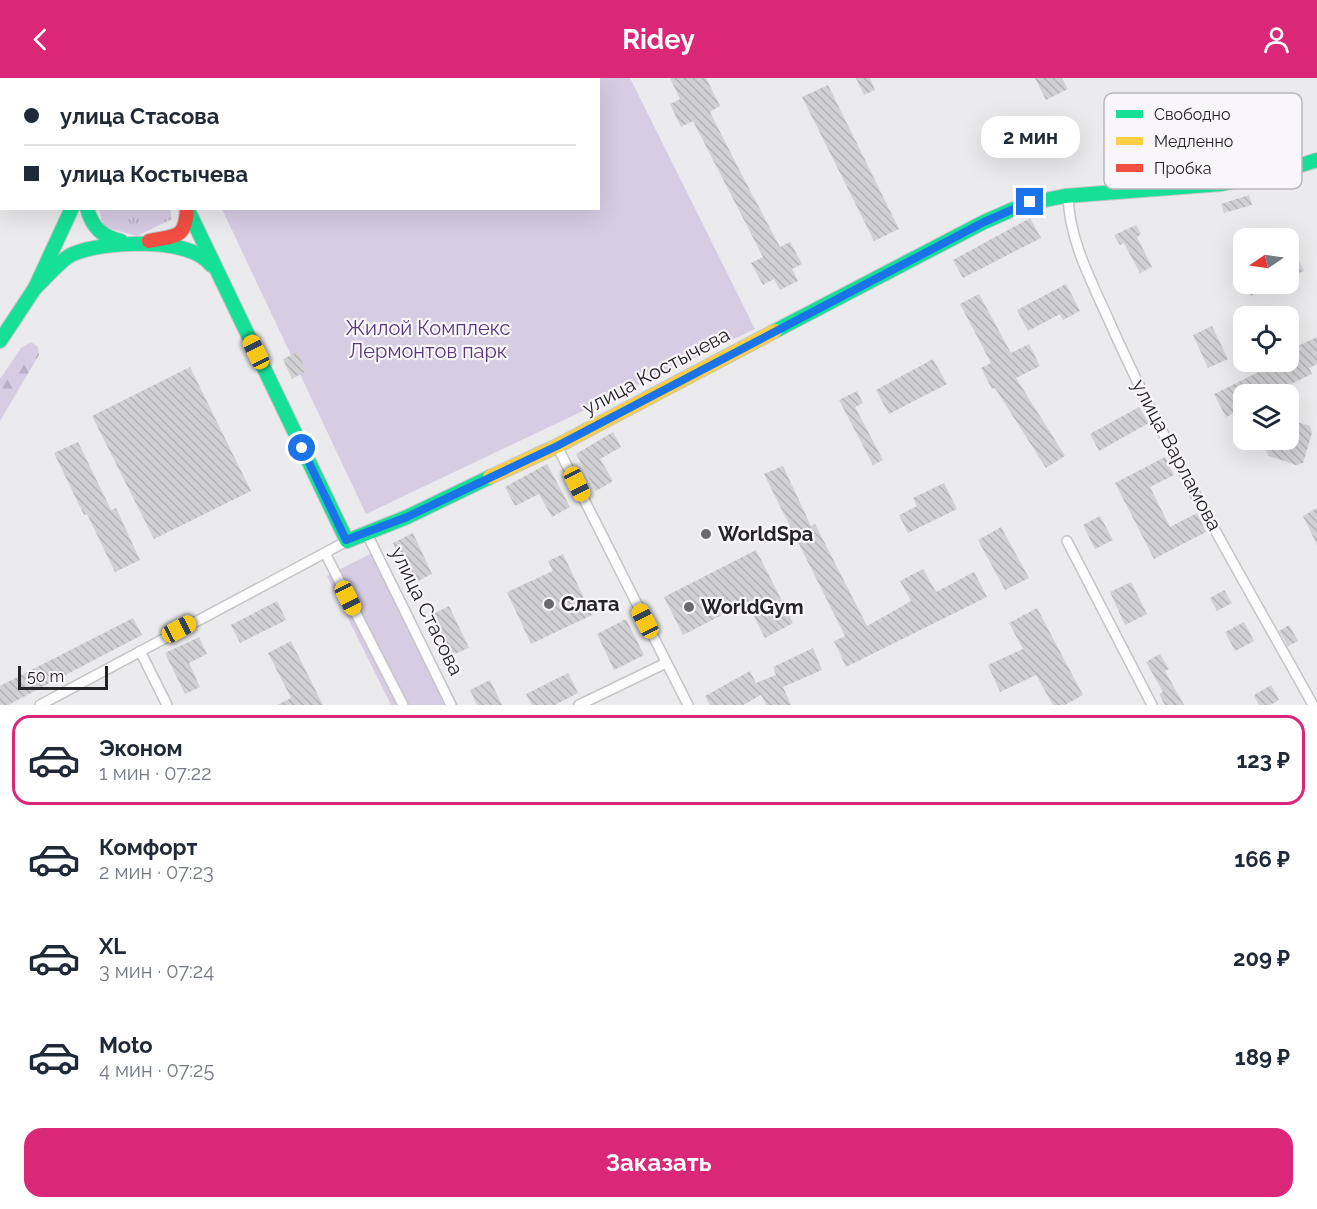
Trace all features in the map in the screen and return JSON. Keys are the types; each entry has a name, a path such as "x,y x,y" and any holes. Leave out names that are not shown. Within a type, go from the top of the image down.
{"street":[{"name":"улица Костычева","path":"1302,165 1317,160"},
{"name":"улица Костычева","path":"40,705 346,540 407,517 557,446 984,222 1030,202 1068,195 1170,189"},
{"name":"улица Варламова","path":"1068,195 1068,217 1081,259 1122,351 1186,477 1313,705"},
{"path":"0,341 35,288 71,210"},
{"path":"87,210 97,230 111,239 193,252 206,258 220,276"},
{"path":"35,288 71,255 96,246 154,241 179,234 186,226 187,210"},
{"path":"187,210 346,540"},
{"path":"557,446 688,705"},
{"name":"улица Стасова","path":"367,534 451,705"},
{"path":"1067,541 1152,705"},
{"path":"325,553 403,705"},
{"path":"140,651 167,705"},
{"path":"579,705 666,663"}],"green space":[{"name":"Жилой Комплекс Лермонтов парк","path":"600,78 630,78 755,329 366,514 222,210 600,210"},
{"path":"99,210 170,210 172,219 137,236 104,227"},
{"path":"31,342 38,347 39,355 0,421 0,379 21,348"},
{"path":"378,550 458,705 391,705 327,576"}],"building":[{"path":"670,78 706,78 720,106 710,112 742,175 780,247 790,242 802,264 792,269 798,281 780,290 774,279 763,285 751,263 763,257 693,121 681,127 670,104 680,99"},
{"path":"856,78 870,78 875,90 864,95"},
{"path":"1035,78 1062,78 1068,89 1046,100"},
{"path":"828,85 899,229 874,241 802,97"},
{"path":"1024,141 1026,145 1032,142 1037,151 1024,158 1021,154 1015,157 1010,148"},
{"path":"1249,195 1252,205 1224,213 1221,204"},
{"path":"1030,218 1041,238 963,278 953,260"},
{"path":"1136,225 1141,234 1137,237 1152,267 1140,273 1124,243 1120,245 1114,235"},
{"path":"1299,261 1304,271 1299,273"},
{"path":"1066,284 1080,311 1063,320 1060,314 1028,331 1017,310"},
{"path":"979,294 1011,353 1029,344 1040,366 1016,378 1065,456 1046,468 995,388 992,389 981,368 991,363 960,304"},
{"path":"1212,326 1228,359 1208,368 1193,335"},
{"path":"1317,337 1317,364 1309,368 1312,374 1291,384 1234,384 1259,372 1299,372 1299,346"},
{"path":"298,352 306,371 292,379 283,359"},
{"path":"933,359 947,384 889,414 876,390"},
{"path":"190,367 251,491 154,539 92,416"},
{"path":"1233,385 1233,414 1226,417 1214,394"},
{"path":"857,391 863,403 855,407 883,460 873,465 839,400"},
{"path":"1139,407 1149,423 1099,451 1090,434"},
{"path":"1299,422 1310,426 1312,433 1303,463 1296,465 1269,456 1266,450 1299,450"},
{"path":"613,432 621,447 600,459 613,481 596,491 576,454"},
{"path":"78,442 111,510 116,508 140,560 115,572 54,453"},
{"path":"1165,457 1174,475 1150,487 1170,527 1197,513 1206,532 1154,559 1115,483"},
{"path":"547,464 570,507 552,517 539,494 515,506 505,487"},
{"path":"783,466 811,526 815,524 867,626 911,601 900,581 923,569 936,592 974,572 987,597 846,667 834,641 845,636 764,474"},
{"path":"944,483 957,509 908,533 899,515 917,506 913,498"},
{"path":"1317,508 1317,545 1303,516"},
{"path":"1100,516 1113,540 1095,549 1083,525"},
{"path":"1001,527 1029,578 1005,590 978,540"},
{"path":"413,533 432,574 412,584 393,543"},
{"path":"756,550 793,623 765,638 747,602 683,635 664,597"},
{"name":"Слата","path":"563,554 592,615 531,644 507,592 553,571 548,561"},
{"path":"1131,582 1147,614 1125,625 1110,592"},
{"path":"1224,590 1232,603 1217,611 1210,598"},
{"path":"277,601 286,620 240,643 231,625"},
{"path":"449,606 469,648 448,657 429,616"},
{"path":"1037,608 1083,695 1065,705 1053,705 1036,675 1000,692 988,665 1023,649 1009,623"},
{"path":"133,618 142,635 8,705 0,705 0,686"},
{"path":"626,619 644,655 614,670 597,634"},
{"path":"1244,622 1254,641 1235,651 1225,632"},
{"path":"1289,625 1298,641 1288,646 1279,631"},
{"path":"199,637 207,654 189,663 200,687 185,694 165,653"},
{"path":"291,641 323,705 277,705 291,698 268,653"},
{"path":"813,648 822,670 783,687 791,705 767,705 761,695 743,705 710,705 705,696 750,671 756,683 776,675 773,667"},
{"path":"1160,654 1169,669 1165,671 1184,705 1165,705 1159,694 1163,692 1146,662"},
{"path":"568,673 578,693 555,705 532,705 526,694"},
{"path":"490,680 502,705 477,705 470,690"},
{"path":"1271,685 1279,700 1270,705 1259,705 1254,695"}],"traffic: fast":[{"path":"1302,165 1317,160"},
{"path":"775,331 984,222 1025,204 1065,196 1156,189"},
{"path":"0,341 35,288 71,210"},
{"path":"88,210 95,226 103,234 121,241"},
{"path":"188,210 347,541 407,517 490,477"},
{"path":"35,288 68,257 104,246 166,245 185,249 200,256 211,265"}],"traffic: slow":[{"path":"490,477 557,446 775,331"}],"traffic: jam":[{"path":"149,241 172,236 181,231 187,210"}],"place":[{"name":"WorldSpa","path":"706,534"},
{"name":"Слата","path":"549,604"},
{"name":"WorldGym","path":"689,607"}],"route":[{"path":"302,448 346,540 367,534 557,446 984,222 1030,202"}]}
